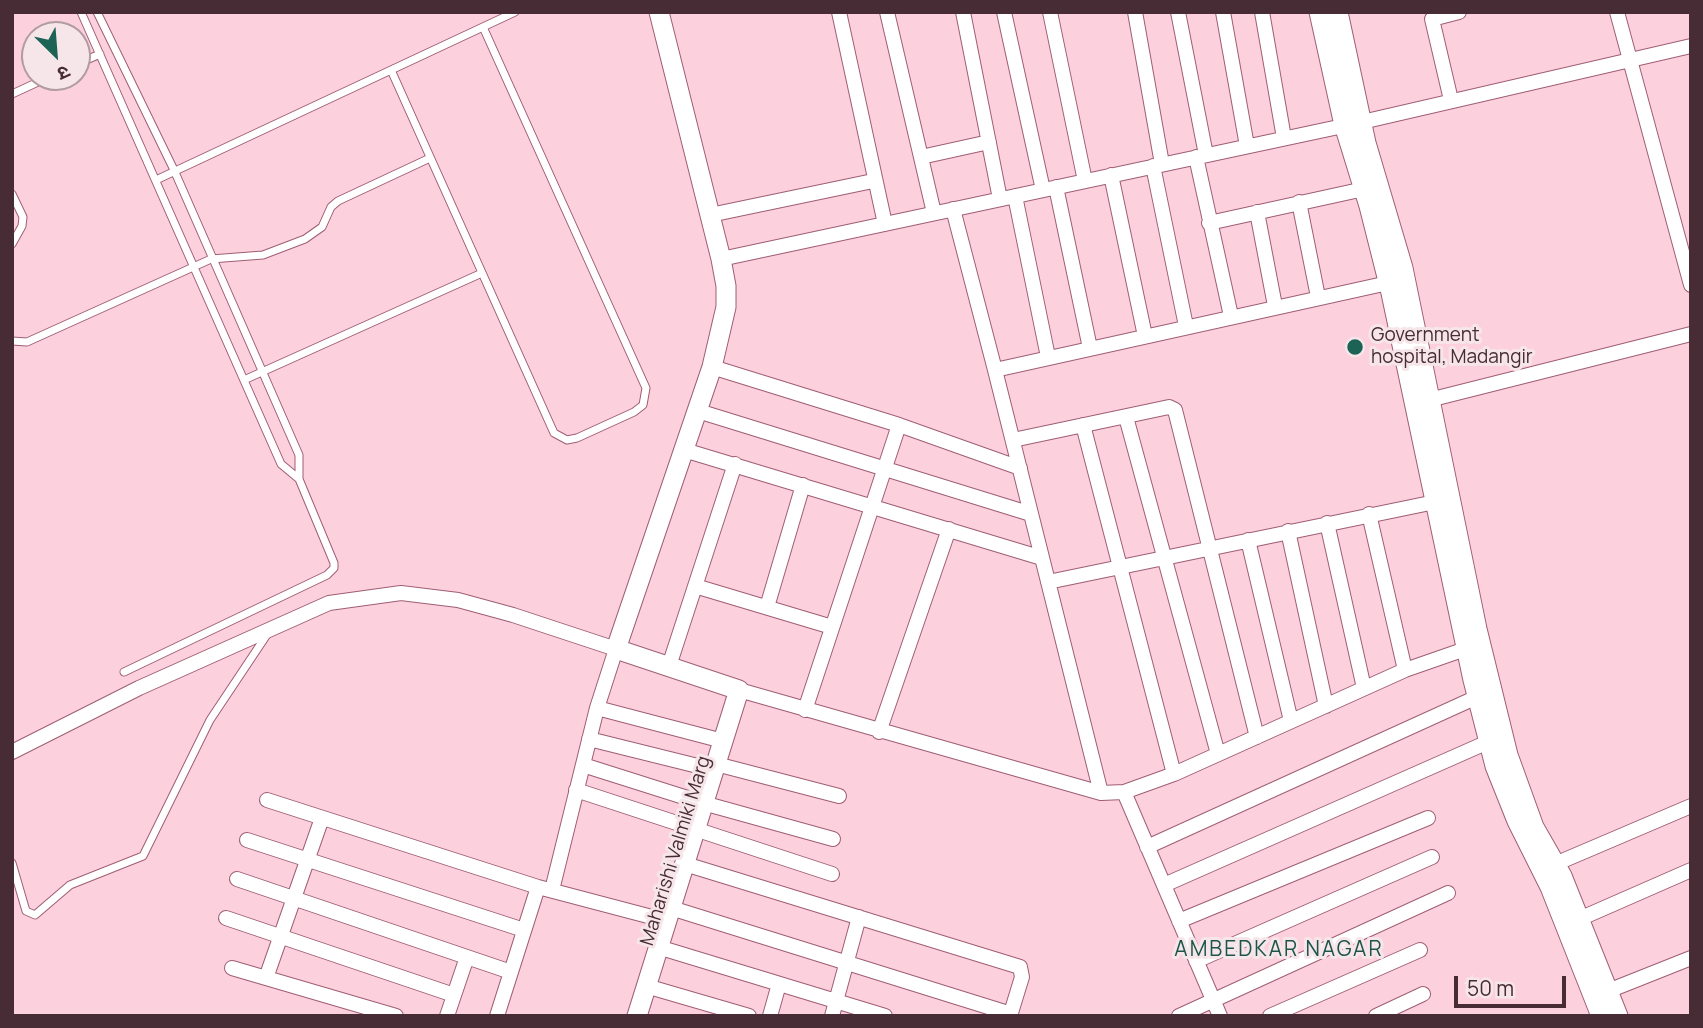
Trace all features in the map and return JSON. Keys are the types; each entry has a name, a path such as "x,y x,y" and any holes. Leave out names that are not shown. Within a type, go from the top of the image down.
{"street":[{"path":"497,1016 524,930 545,888 576,790 597,708 712,367 726,307 726,286 721,258 660,12"},
{"path":"839,12 873,181 885,224"},
{"path":"887,12 934,213"},
{"path":"963,12 989,142 1007,197 1048,357"},
{"path":"1004,12 1090,348"},
{"path":"1050,12 1085,181"},
{"path":"1135,12 1157,165 1186,326"},
{"path":"1178,12 1209,223 1231,316"},
{"path":"1223,12 1247,146"},
{"path":"1262,12 1284,138"},
{"path":"1319,12 1353,123 1403,268 1435,502 1473,646 1534,827 1555,864 1601,1016"},
{"path":"1338,12 1364,189 1422,402 1473,646 1476,697 1488,742 1517,821 1608,991 1618,1016"},
{"path":"1451,100 1431,16 1459,12"},
{"path":"1634,12 1618,14 1691,285"},
{"path":"721,258 1353,123 1691,46"},
{"path":"921,157 989,142"},
{"path":"1111,175 1145,336"},
{"path":"710,215 873,181"},
{"path":"1209,223 1364,189"},
{"path":"1299,202 1318,296"},
{"path":"953,209 1101,793"},
{"path":"1257,212 1275,306"},
{"path":"995,370 1318,296 1388,284"},
{"path":"1422,402 1691,334"},
{"path":"712,367 899,425 1020,468"},
{"path":"1013,440 1169,407 1175,410 1257,737"},
{"path":"698,411 1031,514"},
{"path":"1126,416 1218,754"},
{"path":"805,710 899,425"},
{"path":"1083,425 1174,774"},
{"path":"684,450 1042,558"},
{"path":"669,666 735,464"},
{"path":"767,607 803,485"},
{"path":"1048,582 1435,502"},
{"path":"1369,514 1405,670"},
{"path":"1327,523 1364,688"},
{"path":"879,732 949,529"},
{"path":"1287,531 1325,706"},
{"path":"1248,540 1291,721"},
{"path":"695,586 832,627"},
{"path":"12,752 139,688 329,603 401,593 458,600 513,615 805,710 1101,793 1124,792 1174,774 1405,670 1473,646"},
{"name":"Maharishi Valmiki Marg","path":"637,1016 697,802 711,767 733,688"},
{"path":"1147,846 1476,697"},
{"path":"597,708 717,740"},
{"path":"589,739 839,796"},
{"path":"1164,885 1488,742"},
{"path":"583,765 697,802 833,839"},
{"path":"576,790 832,874"},
{"path":"1124,792 1220,1016"},
{"path":"267,800 545,888 846,962 1010,1015 1022,977 1020,967 685,863"},
{"path":"1555,864 1691,806"},
{"path":"266,978 322,818"},
{"path":"1179,921 1428,818"},
{"name":"Maharishi Valmiki Marg","path":"625,1016 685,863 690,829"},
{"path":"247,840 524,930"},
{"path":"1196,961 1432,857"},
{"path":"1572,922 1691,870"},
{"path":"237,879 511,972"},
{"path":"1179,1016 1448,893"},
{"path":"832,1016 859,917"},
{"path":"226,918 454,995"},
{"path":"658,947 885,1016"},
{"path":"1270,1016 1420,950"},
{"path":"447,1016 467,957"},
{"path":"1608,991 1691,958"},
{"path":"232,968 354,1010 396,1016"},
{"path":"770,1016 779,984"},
{"path":"646,986 749,1016"},
{"path":"1376,1016 1423,994"}],"lane":[{"path":"81,12 281,464 299,479"},
{"path":"97,12 174,170 299,455 299,479 332,557 331,572 124,672"},
{"path":"156,180 515,12"},
{"path":"391,70 554,433 568,440 577,438 634,412 643,405 646,388 483,27"},
{"path":"91,58 100,54"},
{"path":"12,341 27,342 211,259 263,256 305,239 322,227 331,207 338,201 430,158"},
{"path":"12,194 23,217 22,226 12,244"},
{"path":"244,380 482,273"},
{"path":"12,863 26,911 35,915 70,885 143,856 210,720 270,629"}],"place":[{"name":"Government hospital, Madangir","path":"1355,347"}],"district":[{"name":"AMBEDKAR NAGAR","path":"1279,950"}]}
